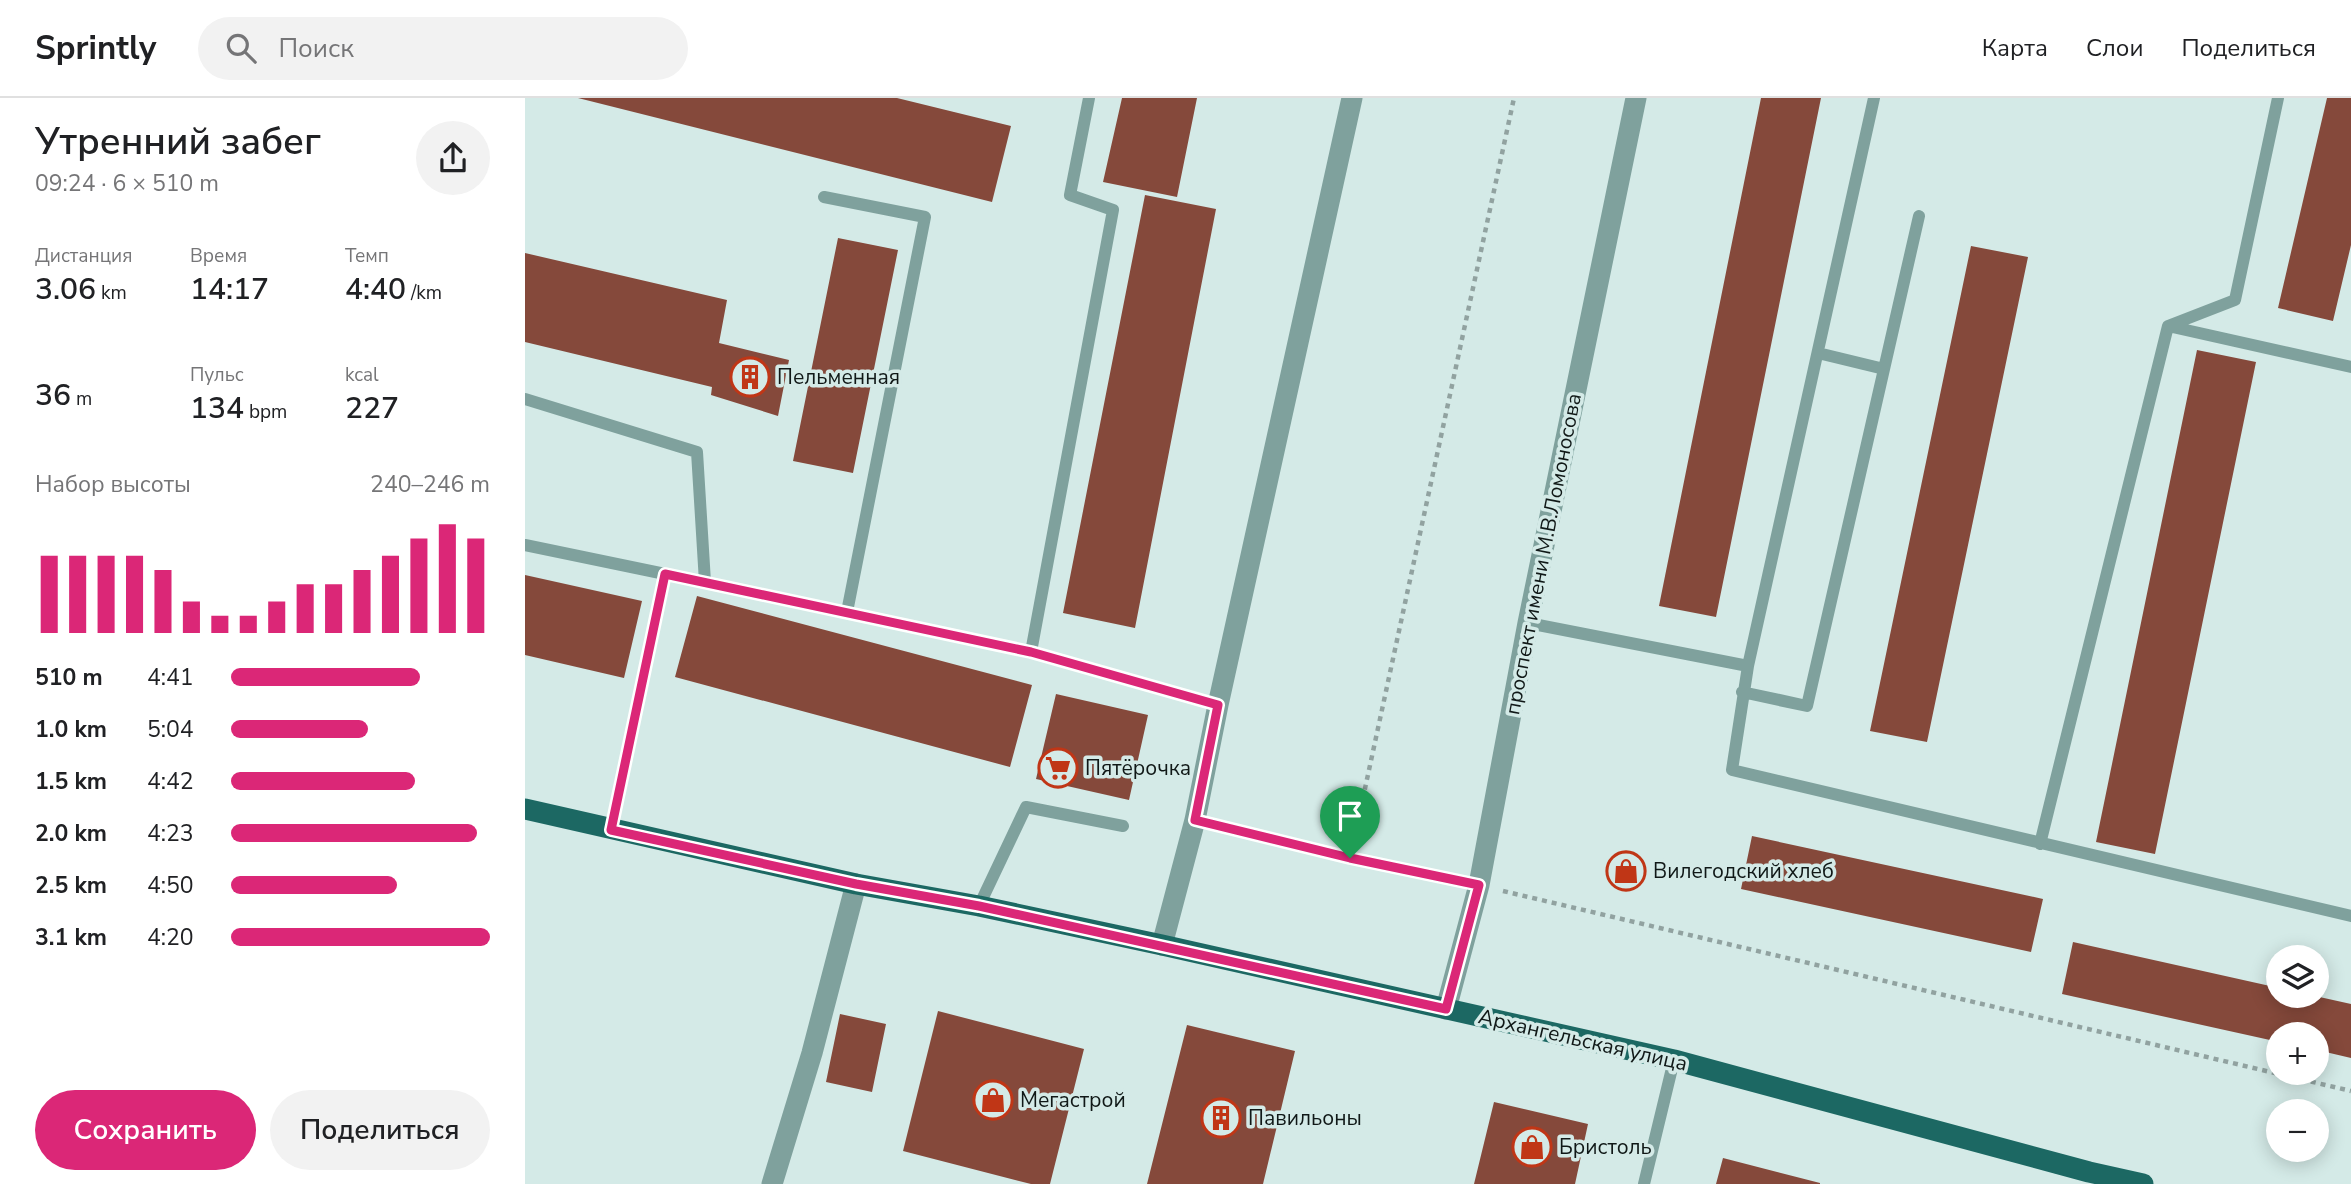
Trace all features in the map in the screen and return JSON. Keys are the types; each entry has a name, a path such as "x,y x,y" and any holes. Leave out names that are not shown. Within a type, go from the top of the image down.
{"main road":[{"name":"Архангельская улица","path":"525,809 856,884 979,906 1162,945 1674,1060 2088,1178 2143,1184"}],"street":[{"path":"1162,945 1195,820 1352,98"},
{"name":"проспект имени М.В.Ломоносова","path":"1446,1009 1479,885 1528,623 1636,98"},
{"path":"772,1184 812,1053 856,884"}],"lane":[{"path":"1031,652 1113,210 1070,195 1089,98"},
{"path":"1874,98 1742,692 1733,771 2351,916"},
{"path":"2168,326 2235,300 2279,98"},
{"path":"824,197 925,217 846,612"},
{"path":"1742,692 1807,706 1919,216"},
{"path":"2168,326 2351,367"},
{"path":"2041,844 2168,326"},
{"path":"1818,354 1884,369"},
{"path":"525,399 697,452 705,582"},
{"path":"525,545 1031,652 1218,705"},
{"path":"611,830 665,574"},
{"path":"1528,623 1748,666"},
{"path":"979,906 1026,807 1123,827"},
{"path":"1644,1184 1674,1060"}],"path":[{"path":"1350,858 1514,98"},
{"path":"1195,820 2351,1091"}],"building":[{"path":"578,98 897,98 1011,126 992,202"},
{"path":"1122,98 1197,98 1177,197 1103,182"},
{"path":"1761,98 1821,98 1716,617 1659,606"},
{"path":"2327,98 2351,98 2351,245 2333,321 2278,308"},
{"path":"1145,195 1216,209 1135,628 1063,613"},
{"path":"838,238 898,250 853,473 793,461"},
{"path":"1971,246 2028,257 1927,742 1870,731"},
{"path":"525,253 727,300 719,343 789,360 778,416 711,395 712,387 525,342"},
{"path":"2197,350 2256,362 2155,854 2096,842"},
{"path":"525,575 642,601 624,678 525,655"},
{"path":"697,596 1032,685 1010,767 675,677"},
{"path":"1056,694 1148,715 1129,800 1036,779"},
{"path":"1752,836 2043,899 2031,952 1741,889"},
{"path":"2073,942 2266,985 2266,1008 2329,1008 2329,999 2351,1004 2351,1058 2329,1053 2329,1022 2266,1022 2266,1039 2062,994"},
{"name":"Мегастрой","path":"938,1011 1084,1049 1050,1184 1031,1184 903,1151"},
{"path":"840,1014 886,1024 872,1092 826,1082"},
{"name":"Павильоны","path":"1187,1025 1295,1051 1263,1184 1147,1184"},
{"path":"1494,1102 1588,1124 1575,1184 1474,1184"},
{"path":"1723,1158 1820,1183 1820,1184 1716,1184"}],"place":[{"name":"Пельменная","path":"750,377"},
{"name":"Пятёрочка","path":"1058,768"},
{"name":"Вилегодский хлеб","path":"1626,871"},
{"name":"Мегастрой","path":"993,1100"},
{"name":"Павильоны","path":"1221,1118"},
{"name":"Бристоль","path":"1532,1147"}],"route":[{"path":"665,574 1031,652 1218,705 1195,820 1350,858 1479,885 1446,1009 1162,945 979,906 856,884 611,830 665,574"}]}
